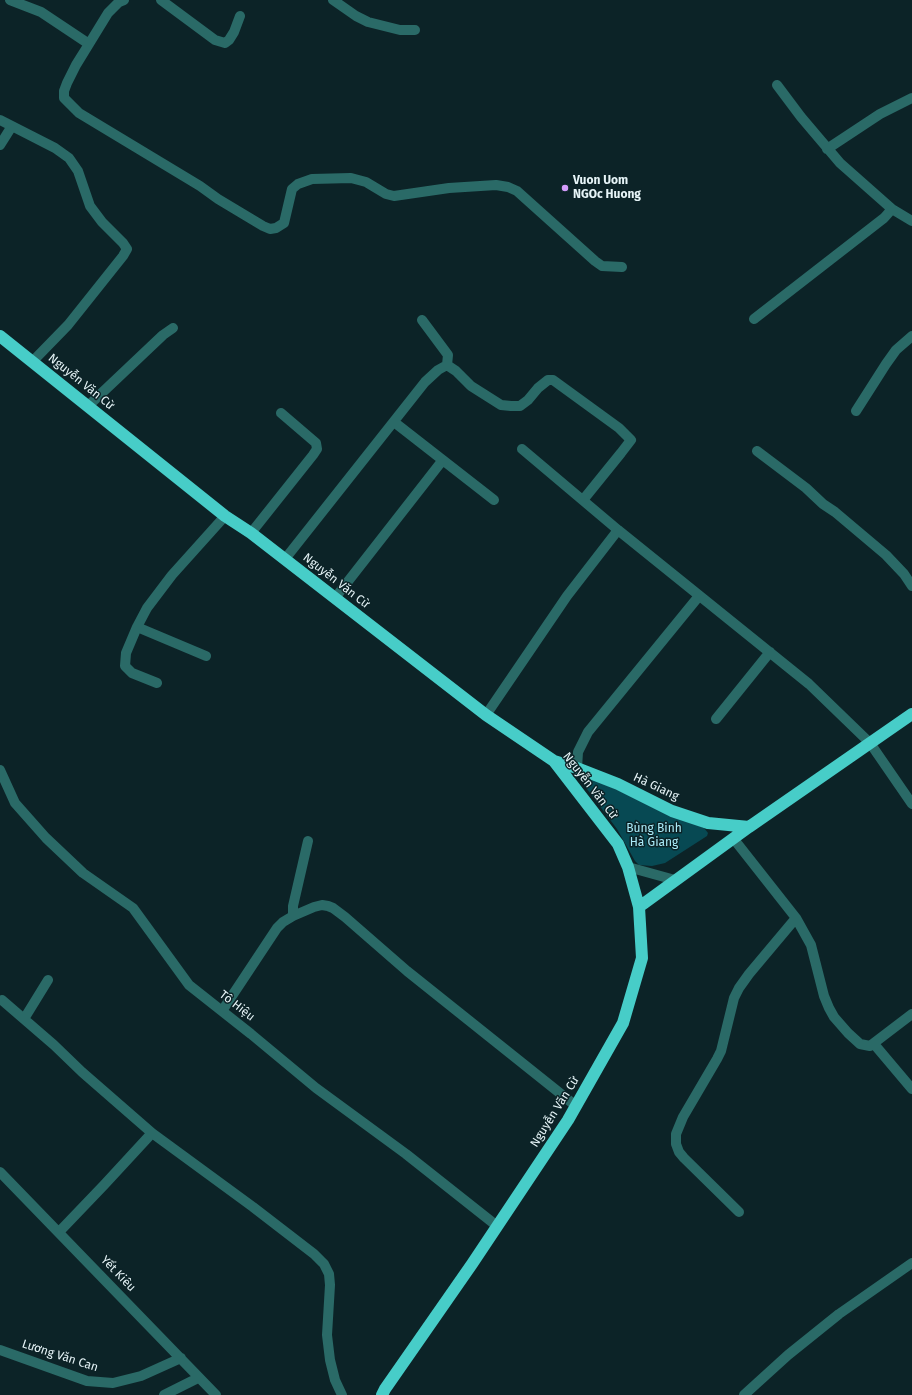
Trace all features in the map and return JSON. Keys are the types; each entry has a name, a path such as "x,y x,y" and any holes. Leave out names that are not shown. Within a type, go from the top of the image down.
{"highway":[{"name":"Nguyễn Văn Cừ","path":"0,336 225,516 251,532 334,598 486,714 554,761 618,844 628,867 639,907 642,958 623,1023 568,1120 382,1395"},
{"path":"639,907 733,838 912,714"},
{"name":"Hà Giang","path":"554,761 618,784 672,811 708,823 749,827"}],"street":[{"path":"10,0 41,12 89,44"},
{"path":"124,0 119,2 108,13 76,65 64,91 64,98 79,113 200,186 218,199 270,229 276,228 284,223 292,189 298,184 312,179 351,178 366,182 386,194 394,196 449,188 496,185 508,187 516,191 594,261 602,266 622,267"},
{"path":"161,0 215,40 225,43 234,32 240,16"},
{"path":"333,0 356,16 368,22 400,30 415,30"},
{"path":"777,85 800,118 840,163 892,209 912,220"},
{"path":"827,149 880,114 912,98"},
{"path":"0,120 55,148 69,158 78,171 90,206 102,222 127,249 68,325 32,362"},
{"path":"0,145 12,126"},
{"path":"754,319 884,218 892,209"},
{"path":"286,559 425,382 446,364 448,355 422,320"},
{"path":"88,406 163,335 173,328"},
{"path":"856,412 896,350 912,336"},
{"path":"446,364 456,371 471,386 501,405 520,406 548,380 553,380 619,428 631,440 583,500"},
{"path":"251,532 313,455 316,449 316,443 281,413"},
{"path":"394,422 442,461 494,500"},
{"path":"522,449 618,530 809,684 870,743 912,804"},
{"path":"757,451 806,488 823,504 835,512 886,555 904,574 912,586"},
{"path":"334,598 442,461"},
{"path":"157,683 132,673 125,666 126,653 147,608 172,575 225,516"},
{"path":"486,714 567,596 618,530"},
{"path":"577,768 578,752 588,732 699,596"},
{"path":"137,627 206,656"},
{"path":"716,719 770,652"},
{"name":"Tô Hiệu","path":"0,770 15,803 38,829 83,873 133,908 189,985 316,1088 406,1154 497,1226"},
{"path":"733,838 796,918 811,945 824,996 834,1017 848,1033 860,1044 867,1046 874,1044 912,1014"},
{"path":"293,916 293,906 308,841"},
{"path":"628,867 675,880"},
{"path":"222,1011 277,928 293,916 322,905 333,908 407,971 576,1106"},
{"path":"739,1212 679,1152 676,1144 676,1134 683,1117 717,1059 734,998 739,988 796,918"},
{"path":"24,1019 48,980"},
{"path":"2,1000 152,1133 259,1212 314,1254 324,1264 329,1274 330,1285 326,1336 335,1380 342,1395"},
{"path":"874,1044 912,1089"},
{"path":"59,1232 152,1133"},
{"name":"Yết Kiêu","path":"0,1172 216,1395"},
{"path":"744,1395 788,1355 839,1314 912,1263"},
{"name":"Lương Văn Can","path":"0,1350 87,1381 113,1383 141,1376 181,1358"},
{"path":"164,1395 198,1378"}],"green space":[{"name":"Bùng Binh Hà Giang","path":"581,774 704,828 708,833 707,836 665,863 652,866 639,865 635,861 617,829 581,781"}],"place":[{"name":"Vuon Uom NGOc Huong","path":"565,188"}]}
